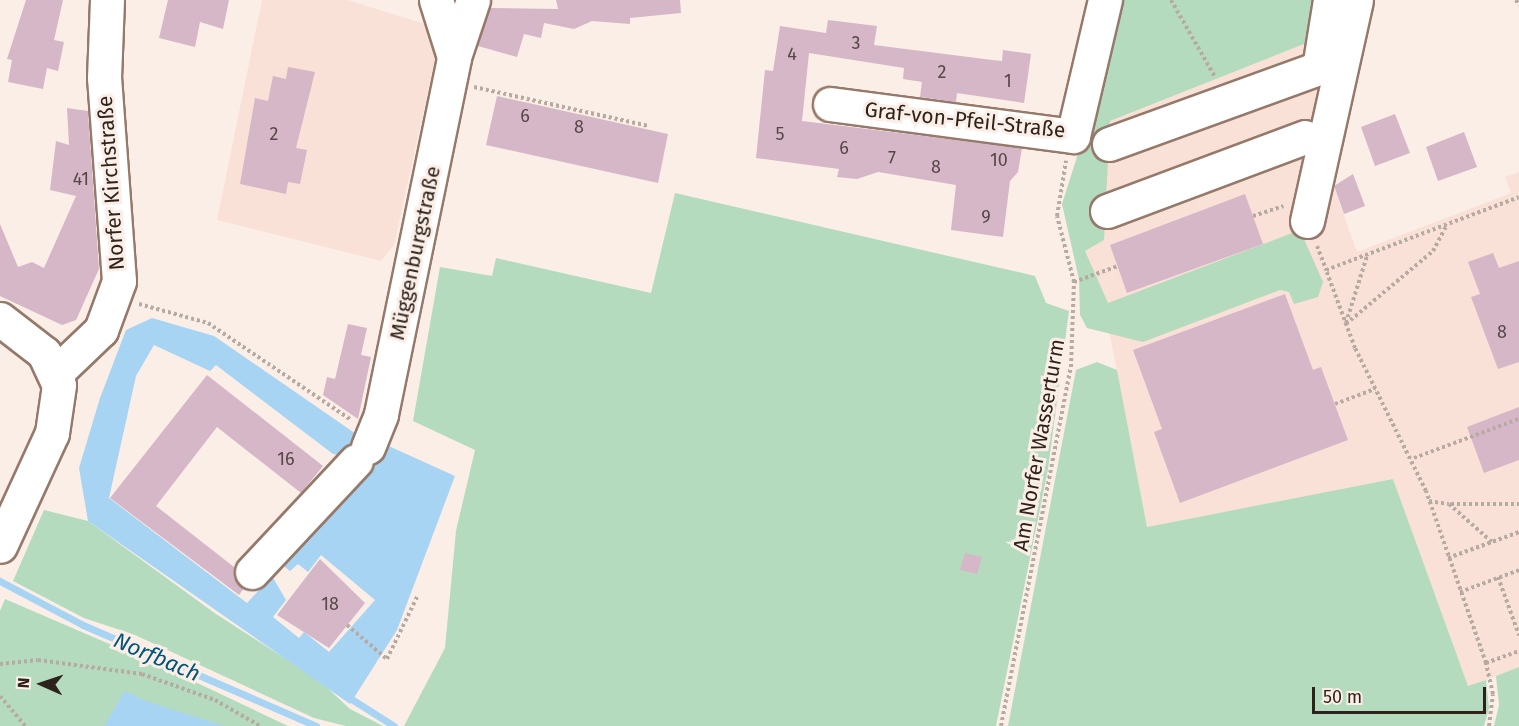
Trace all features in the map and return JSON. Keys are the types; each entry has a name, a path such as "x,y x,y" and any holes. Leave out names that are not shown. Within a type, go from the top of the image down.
{"street":[{"name":"Norfer Kirchstraße","path":"57,372 92,342 115,298 118,263 104,78 107,0"},
{"name":"Müggenburgstraße","path":"436,0 452,69"},
{"name":"Müggenburgstraße","path":"366,448 452,69 473,0"},
{"name":"Graf-von-Pfeil-Straße","path":"830,104 1073,136 1105,0"},
{"path":"1303,211 1305,137 1330,0"},
{"path":"1303,211 1356,0"},
{"path":"1109,144 1319,68"},
{"path":"1107,211 1305,137"},
{"path":"0,320 34,343 57,372 52,433 0,546"},
{"path":"252,572 366,448"}],"path":[{"path":"1171,0 1213,70"},
{"path":"1516,0 1519,5"},
{"path":"452,69 649,126"},
{"name":"Am Norfer Wasserturm","path":"1001,726 1071,367 1074,282 1057,216 1073,136"},
{"path":"1489,726 1493,694 1486,663 1414,458 1375,389 1346,324 1326,270 1519,197"},
{"path":"1253,216 1303,211"},
{"path":"1346,324 1433,251 1447,225"},
{"path":"1346,324 1367,255"},
{"path":"1074,282 1118,266"},
{"path":"115,298 208,324 366,448"},
{"path":"1335,404 1375,389"},
{"path":"1414,458 1519,419"},
{"path":"1429,501 1449,504 1519,504"},
{"path":"1449,504 1492,542"},
{"path":"1448,558 1519,532"},
{"path":"1460,592 1519,571"},
{"path":"1498,577 1519,635"},
{"path":"347,626 387,659 418,595"},
{"path":"1486,663 1519,651"},
{"path":"0,664 38,660 142,674 215,700 260,726"},
{"path":"0,696 26,726"}],"shaded area":[{"path":"262,0 348,0 428,25 437,50 394,245 381,261 217,220"},
{"path":"1353,31 1332,182 1357,252 1511,193 1505,177 1519,172 1519,667 1468,687 1393,479 1147,527 1108,325 1081,254 1110,121 1309,42"}],"green space":[{"path":"1111,0 1320,0 1309,42 1110,121 1104,240 1085,251 1108,303 1300,230 1323,282 1318,297 1294,304 1289,292 1280,290 1143,342 1087,328 1080,315 1079,279 1062,204 1082,141"},
{"path":"675,193 1035,276 1046,303 1069,311 1048,469 996,726 404,726 445,648 456,531 475,450 413,421 440,267 492,276 496,258 651,293"},
{"path":"1097,362 1117,370 1147,527 1393,479 1468,686 1486,680 1489,708 1484,726 1008,726 1076,370"},
{"path":"44,510 88,521 216,614 320,681 350,709 383,726 346,726 314,718 135,635 84,618 13,581"},
{"path":"5,599 172,671 288,726 0,726 0,611"},
{"path":"1519,667 1519,726 1494,726 1499,705 1496,676"}],"water":[{"path":"152,318 214,336 359,436 347,457 333,454 216,365 210,371 154,345 136,376 109,498 247,603 272,576 286,600 273,617 299,638 304,632 329,652 375,600 321,555 308,572 298,564 290,571 279,562 382,443 455,476 397,630 350,704 88,521 79,468 100,398 126,330"},
{"path":"125,691 146,701 224,726 104,726"}],"building":[{"path":"26,0 63,0 54,40 64,42 58,71 47,68 43,89 8,82 12,60 7,59"},
{"path":"168,0 229,0 223,29 200,22 195,47 159,38"},
{"path":"556,0 680,0 681,13 630,18 630,24 592,21 574,29 544,23 541,38 524,34 517,57 478,46 490,8 558,9"},
{"path":"828,20 877,26 874,45 1002,61 1003,50 1031,54 1024,103 957,93 956,102 920,97 922,82 903,79 904,68 809,53 802,121 1022,148 1018,172 1010,181 1003,237 951,230 956,185 878,172 857,179 837,177 839,169 756,158 765,70 773,71 780,26 826,33"},
{"path":"288,67 315,72 296,148 307,150 300,184 288,182 286,194 240,184 255,98 268,101 273,76 286,79"},
{"path":"497,96 668,134 658,183 486,145"},
{"path":"67,108 88,111 99,269 76,320 62,325 0,296 0,224 18,267 32,262 44,268 76,196 50,190 56,141 69,145"},
{"path":"1395,114 1410,153 1375,166 1361,127"},
{"path":"1464,132 1477,167 1438,181 1426,147"},
{"path":"1353,174 1365,206 1344,214 1334,186"},
{"path":"1245,194 1263,244 1127,293 1110,245"},
{"path":"1493,253 1499,268 1519,261 1519,362 1498,369 1471,297 1480,294 1468,262"},
{"path":"1285,294 1313,370 1321,367 1348,440 1180,503 1154,432 1162,429 1133,350"},
{"path":"348,324 367,328 361,355 371,357 358,419 323,395 327,377 335,379"},
{"path":"207,375 323,466 301,493 217,427 156,506 234,567 234,578 244,588 239,595 110,498"},
{"path":"1519,407 1519,460 1484,473 1467,427"},
{"path":"965,553 982,557 977,574 960,570"},
{"path":"320,559 365,603 329,648 277,615"}],"waterway":[{"name":"Norfbach","path":"0,581 83,625 316,726"},
{"path":"345,695 394,726"}]}
